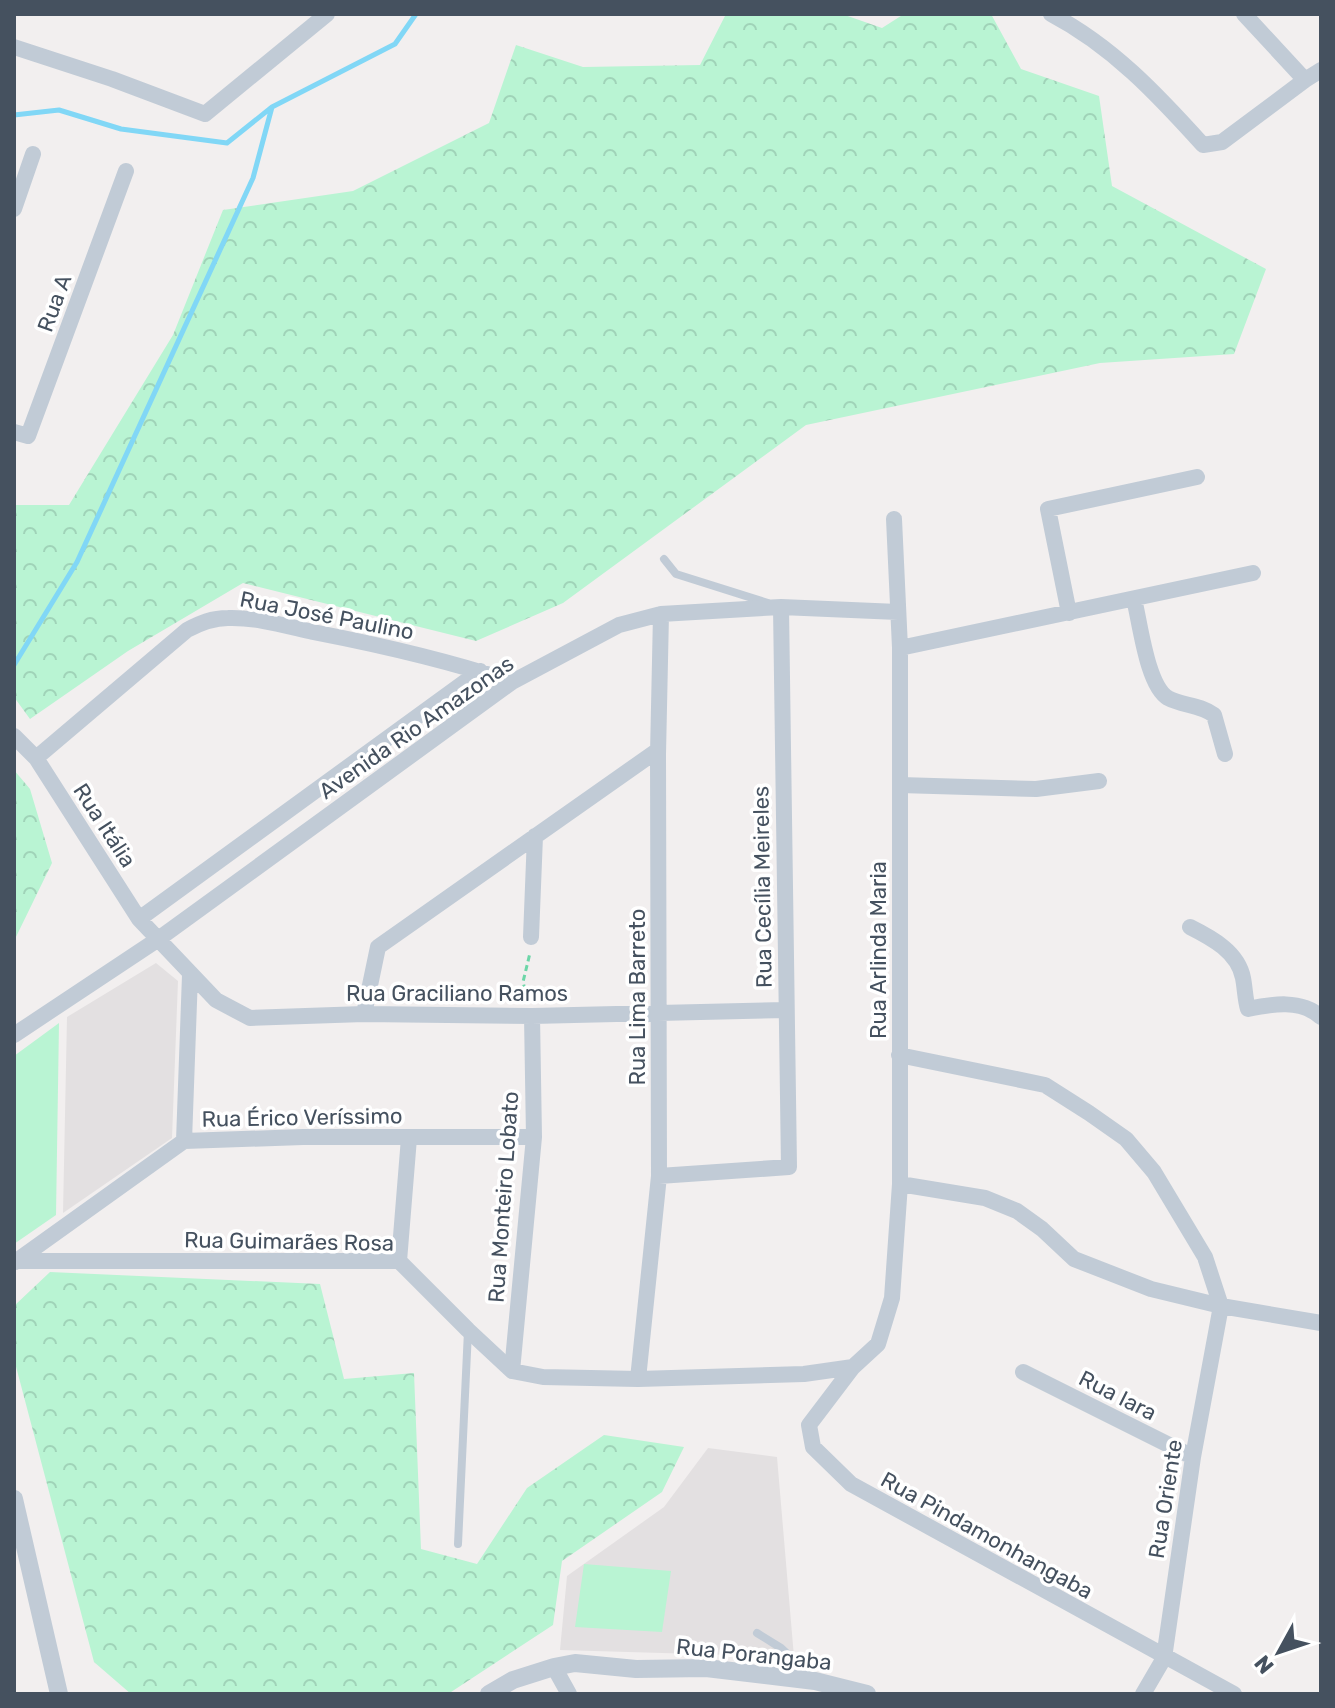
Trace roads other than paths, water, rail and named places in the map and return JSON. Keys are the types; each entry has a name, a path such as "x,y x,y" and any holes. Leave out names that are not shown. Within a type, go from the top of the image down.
{"street":[{"path":"14,47 205,114 327,14"},
{"path":"1051,14 1115,55 1203,145 1222,142 1321,70"},
{"path":"1244,14 1305,80"},
{"path":"14,209 33,154"},
{"name":"Rua A","path":"14,432 28,436 126,171"},
{"path":"1069,613 1048,509 1197,477"},
{"name":"Rua Arlinda Maria","path":"853,1367 878,1344 892,1298 900,1184 900,648 894,519"},
{"path":"900,648 1253,573"},
{"path":"1134,599 1156,686 1171,699 1205,709 1214,715 1225,754"},
{"name":"Avenida Rio Amazonas","path":"14,1035 157,940 512,682 619,625 661,614 781,607 898,612"},
{"name":"Rua Cecília Meireles","path":"659,1176 789,1167 781,607"},
{"name":"Rua Lima Barreto","path":"638,1379 659,1176 658,750 661,614"},
{"name":"Rua José Paulino","path":"36,758 187,630 207,620 228,617 255,620 351,639 512,682"},
{"name":"Avenida Rio Amazonas","path":"139,919 480,671"},
{"name":"Rua Itália","path":"14,736 36,758 139,919 157,940"},
{"path":"364,1014 378,947 658,750"},
{"path":"900,785 1036,789 1099,781"},
{"path":"531,937 535,836"},
{"path":"1190,927 1212,937 1237,961 1248,1009 1279,1003 1312,1009 1321,1017"},
{"name":"Rua Graciliano Ramos","path":"157,940 216,1000 250,1018 786,1010"},
{"path":"184,1141 190,975"},
{"name":"Rua Monteiro Lobato","path":"512,1371 534,1137 532,1016"},
{"path":"899,1055 1045,1085 1126,1139 1154,1172 1205,1257 1221,1306"},
{"name":"Rua Érico Veríssimo","path":"15,1262 184,1141 303,1137 534,1137"},
{"path":"399,1261 409,1138"},
{"path":"900,1184 985,1198 1017,1211 1074,1259 1151,1289 1221,1306 1321,1323"},
{"name":"Rua Guimarães Rosa","path":"15,1262 399,1261 512,1371"},
{"name":"Rua Oriente","path":"1143,1694 1164,1658 1193,1457 1221,1306"},
{"path":"512,1371 543,1377 638,1379 804,1374 853,1367"},
{"name":"Rua Pindamonhangaba","path":"853,1367 809,1425 813,1447 851,1484 1234,1694"},
{"name":"Rua Iara","path":"1023,1372 1193,1457"},
{"path":"14,1499 59,1694"},
{"name":"Rua Porangaba","path":"489,1694 513,1680 575,1663 636,1669 706,1668 815,1681 867,1694"},
{"path":"554,1667 569,1694"}],"lane":[{"path":"664,559 676,574 781,607"},
{"path":"458,1544 468,1330"},
{"path":"757,1633 781,1648 815,1681"}],"waterway":[{"path":"14,665 77,562 253,178 272,107 395,44 416,14"},
{"path":"14,115 59,110 121,129 227,143 272,107"}]}
